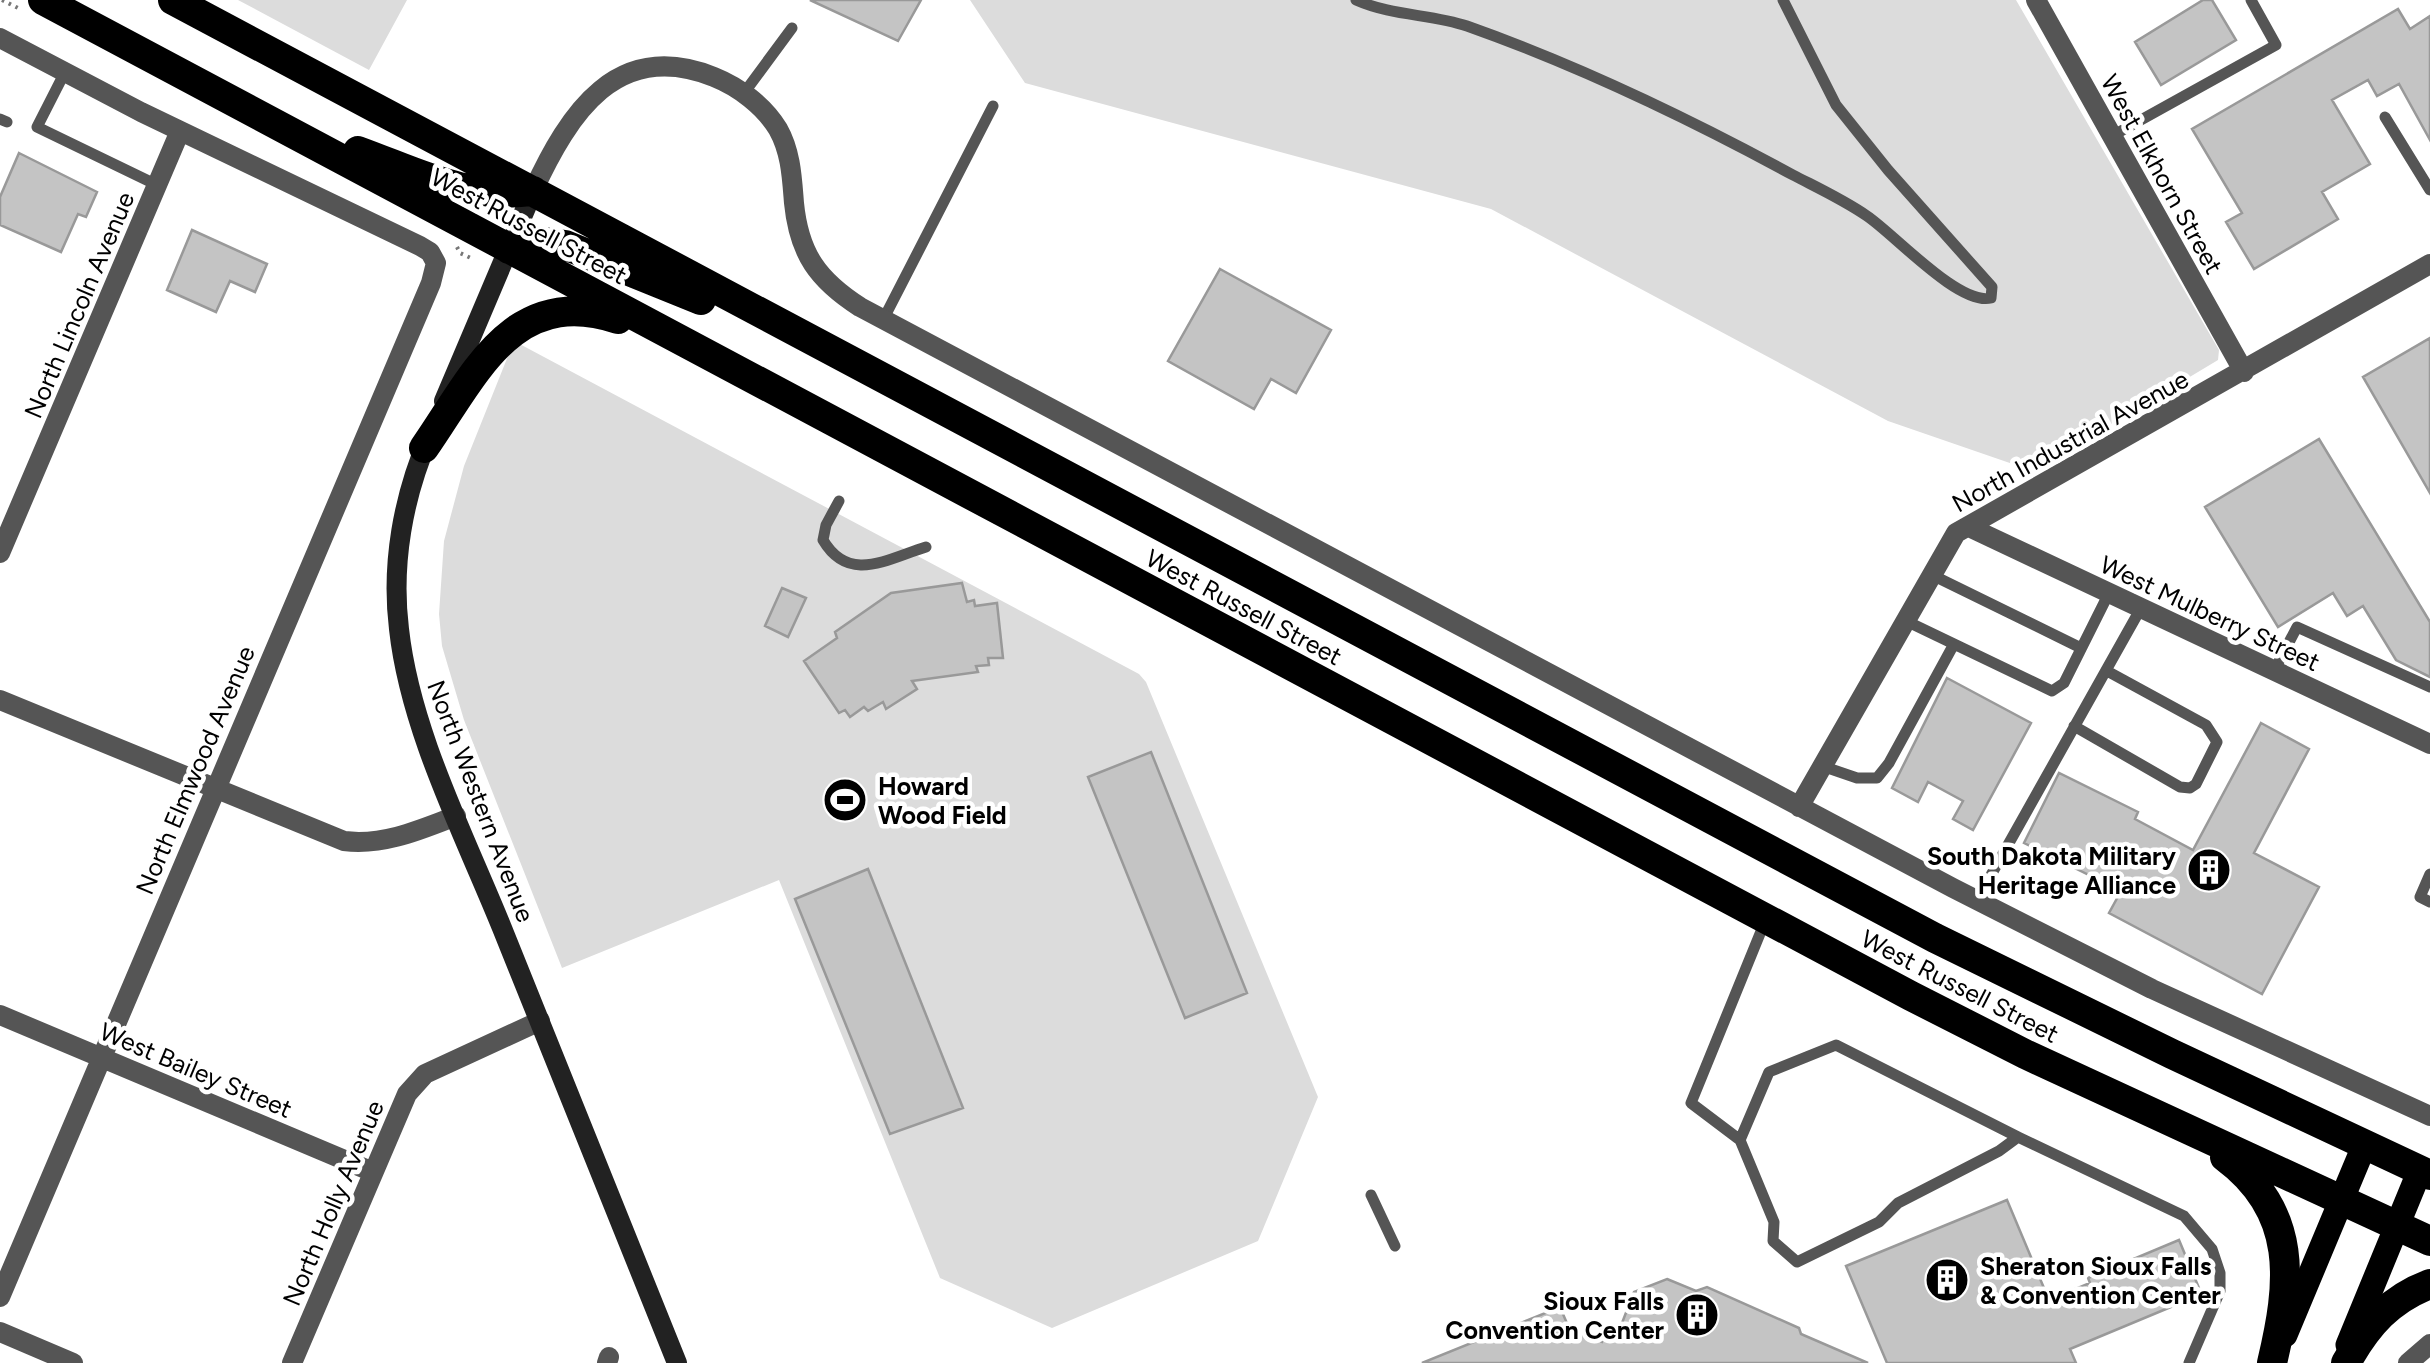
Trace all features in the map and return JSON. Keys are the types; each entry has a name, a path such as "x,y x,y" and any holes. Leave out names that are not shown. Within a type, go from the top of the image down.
{"highway":[{"name":"West Russell Street","path":"43,0 2025,1054 2430,1241"},
{"name":"West Russell Street","path":"173,0 1935,938 2425,1173"},
{"path":"256,114 470,192 504,195 533,191"},
{"path":"509,249 532,240 566,244 825,347"},
{"path":"424,448 500,343 541,314 582,310 601,314 723,363"},
{"path":"2186,1130 2252,1180 2275,1217 2283,1239 2286,1282 2272,1363"},
{"path":"2343,1363 2396,1299 2430,1284"}],"main road":[{"path":"2272,1363 2364,1146"},
{"path":"2343,1363 2397,1227 2425,1173"}],"street":[{"name":"West Elkhorn Street","path":"2036,0 2244,372"},
{"path":"0,38 180,131"},
{"name":"West Russell Street","path":"533,191 572,118 613,79 637,70 669,66 698,70 744,93 778,130 787,150 805,252 816,272 835,291 882,320 1977,900 2152,989 2430,1116"},
{"name":"North Lincoln Avenue","path":"0,553 180,131"},
{"name":"North Elmwood Avenue","path":"0,1297 431,283 436,263 430,252 420,246 180,131"},
{"name":"North Western Avenue","path":"533,191 424,448 402,522 398,627 411,696 456,816 677,1363"},
{"name":"North Industrial Avenue","path":"1799,807 1956,533 2430,264"},
{"name":"West Mulberry Street","path":"1969,527 2430,744"},
{"path":"0,700 329,836 354,842 412,834 456,816"},
{"name":"West Bailey Street","path":"0,1014 373,1172"},
{"name":"North Holly Avenue","path":"292,1363 407,1094 425,1074 540,1020"},
{"path":"0,1332 73,1363"},
{"path":"2408,1363 2430,1344"}],"lane":[{"path":"1356,0 1462,25 1624,89 1864,214 1943,278 1972,296 1991,298 1992,288 1888,170 1836,104 1783,0"},
{"path":"2112,136 2276,45 2250,0"},
{"path":"744,93 792,28"},
{"path":"64,72 36,127 157,185"},
{"path":"882,320 993,106"},
{"path":"2385,117 2430,190"},
{"path":"839,501 823,540 832,555 844,564 863,566 926,547"},
{"path":"1930,574 2081,648"},
{"path":"1904,620 2052,691 2064,683 2109,593"},
{"path":"1977,900 2141,608"},
{"path":"2274,670 2297,627 2430,687"},
{"path":"1822,766 1857,778 1877,778 1890,763 1954,644"},
{"path":"2074,726 2180,788 2196,784 2218,742 2213,733 2206,725 2106,670"},
{"path":"2430,874 2420,897 2430,902"},
{"path":"1766,918 1690,1103 1740,1140 1774,1222 1773,1241 1797,1262 1879,1222 1898,1203 2018,1138"},
{"path":"1740,1140 1769,1072 1836,1046 2184,1216 2212,1249 2220,1273 2220,1291 2189,1363"},
{"path":"1371,1195 1395,1246"}],"shaded area":[{"path":"238,0 407,0 369,70"},
{"path":"970,0 2016,0 2219,350 2218,360 2033,471 1888,421 1491,209 1025,83"},
{"name":"Howard Wood Field","path":"514,341 1139,674 1146,682 1318,1097 1258,1241 1052,1328 940,1278 779,880 562,968 464,720 442,646 439,614 444,541 464,466"}],"building":[{"path":"810,0 921,0 898,41"},
{"path":"2203,0 2212,0 2236,40 2161,85 2135,42"},
{"path":"2398,9 2410,29 2430,16 2430,140 2399,84 2377,96 2368,80 2332,100 2370,164 2322,192 2338,219 2254,269 2226,222 2242,213 2192,129"},
{"path":"19,153 97,192 86,217 78,214 61,252 0,225 0,197"},
{"path":"192,230 267,264 255,292 230,281 216,312 167,290"},
{"path":"1220,269 1331,330 1296,393 1271,379 1254,409 1168,361"},
{"path":"2430,338 2430,493 2363,377"},
{"path":"2319,439 2430,622 2430,677 2396,660 2363,606 2347,616 2333,593 2278,627 2205,507"},
{"path":"962,583 967,602 974,600 975,606 997,603 1003,658 988,658 989,665 976,666 978,672 912,681 917,689 886,709 883,702 868,711 864,707 850,717 845,710 839,713 804,661 837,638 835,632 891,593"},
{"path":"782,588 806,598 788,637 765,626"},
{"path":"1947,678 2031,723 1973,830 1953,819 1963,801 1928,782 1918,802 1892,788"},
{"name":"South Dakota Military Heritage Alliance","path":"2261,723 2309,749 2254,853 2319,887 2262,994 2109,913 2121,891 2024,843 2059,773 2138,812 2135,819 2193,850"},
{"path":"1151,752 1247,993 1185,1018 1088,777"},
{"path":"868,869 963,1108 890,1134 795,899"},
{"name":"Sheraton Sioux Falls & Convention Center","path":"2007,1200 2049,1300 2090,1283 2088,1278 2179,1240 2199,1288 2187,1293 2190,1299 2070,1349 2076,1363 1887,1363 1846,1266"},
{"name":"Sioux Falls Convention Center","path":"1667,1279 1696,1291 1707,1287 1868,1363 1422,1363 1560,1307 1569,1328 1602,1342 1608,1329 1622,1323 1634,1292"}],"place":[{"name":"Howard Wood Field","path":"845,800"},
{"name":"South Dakota Military Heritage Alliance","path":"2209,870"},
{"name":"Sheraton Sioux Falls & Convention Center","path":"1947,1280"},
{"name":"Sioux Falls Convention Center","path":"1697,1315"}]}
